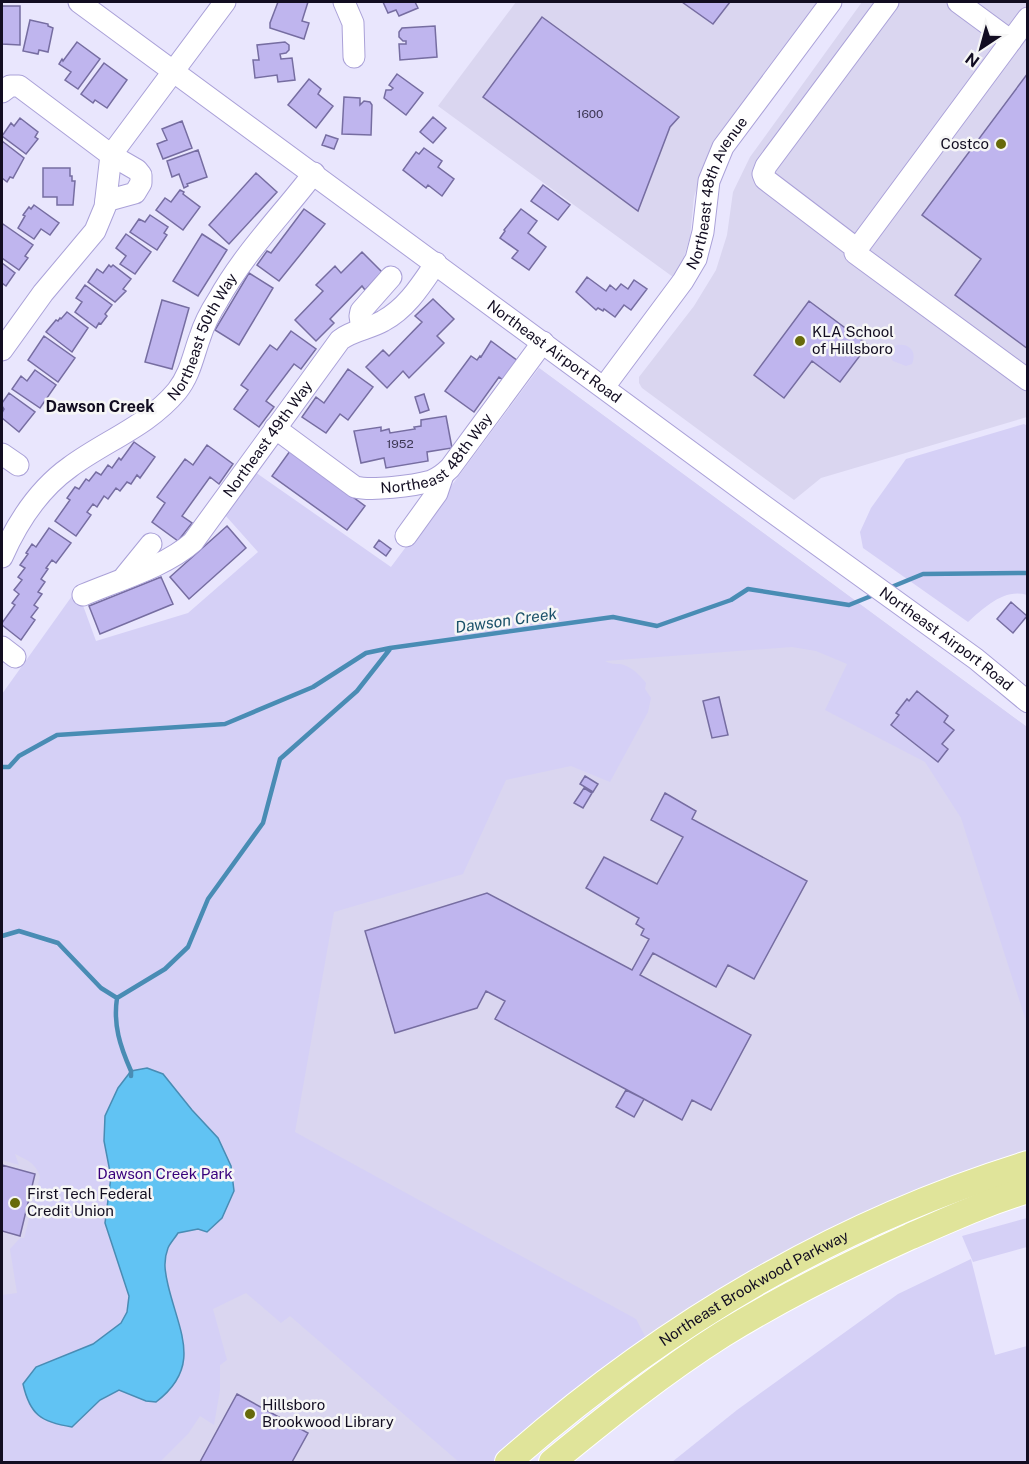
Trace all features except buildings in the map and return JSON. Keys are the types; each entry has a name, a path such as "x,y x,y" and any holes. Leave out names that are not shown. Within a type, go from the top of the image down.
{"main road":[{"name":"Northeast Brookwood Parkway","path":"508,1462 576,1404 625,1367 702,1314 756,1282 898,1212 1019,1167"},
{"name":"Northeast Brookwood Parkway","path":"552,1462 677,1365 723,1334 775,1304 885,1248 950,1219 1028,1190"}],"street":[{"name":"Northeast Airport Road","path":"79,2 976,659 1028,702"},
{"path":"2,350 43,293 95,231 101,220 106,201 111,155 225,2"},
{"path":"344,2 353,23 354,57"},
{"name":"Northeast 48th Avenue","path":"604,387 683,281 696,259 703,232 709,182 723,147 831,2"},
{"path":"857,249 765,179 763,174 766,166 888,2"},
{"path":"958,2 1011,41"},
{"path":"1028,18 855,253 1028,380"},
{"path":"10,89 137,170 141,175 141,183 135,193 106,201"},
{"name":"Northeast 50th Way","path":"2,557 16,530 45,488 69,468 157,412 178,389 190,368 201,335 217,301 236,270 314,173"},
{"name":"Northeast 49th Way","path":"83,595 181,553 193,542 340,340 349,333 381,322 405,305 436,263"},
{"path":"362,329 361,311 391,278"},
{"name":"Northeast 48th Way","path":"275,428 355,487 367,489 430,481 443,475 543,342"},
{"path":"406,536 437,493 443,475"},
{"path":"124,578 148,537 158,564"},
{"path":"1019,1167 1028,1148"}],"shaded area":[{"path":"516,2 820,2 702,172 694,197 690,237 684,257 673,277 438,106"},
{"path":"862,2 1027,2 1027,417 821,478 794,500 642,388 639,377 694,306 716,270 727,235 733,192 750,157"},
{"path":"539,368 1027,727 1027,1152 869,1213 497,1462 2,1462 2,865 127,924"}],"green space":[{"path":"906,345 911,349 914,356 912,364 906,366 893,361 889,355 893,347"},
{"name":"Dawson Creek Park","path":"539,368 1027,727 1027,1024 961,818 925,762 825,710 847,664 816,651 792,647 605,661 624,665 635,671 646,683 645,689 651,698 648,712 610,782 571,766 506,780 463,874 334,912 295,1132 636,1319 647,1340 497,1462 459,1462 290,1316 281,1323 246,1293 213,1309 227,1360 220,1365 220,1390 214,1425 200,1416 188,1434 160,1462 2,1462 2,1295 17,1293 10,1249 20,1238 24,1238 40,1177 33,1165 15,1154 19,1165 2,1160 2,694 77,589 96,641 188,613 258,552 225,515 255,472 391,567"},
{"path":"1024,424 1028,426 1027,595 1010,594 1002,597 988,605 968,622 863,548 860,532 871,508 906,459"},
{"path":"1027,1218 1027,1247 973,1262 962,1236"},
{"path":"971,1259 995,1355 1027,1346 1027,1462 672,1462 737,1410 898,1294"}],"water":[{"path":"147,1068 163,1074 218,1138 231,1166 234,1191 222,1218 207,1232 198,1229 178,1233 166,1253 166,1276 184,1348 179,1375 170,1389 156,1402 146,1401 119,1390 100,1400 72,1427 52,1423 33,1410 23,1384 36,1367 93,1344 121,1323 127,1312 129,1296 105,1223 111,1177 104,1141 105,1116 118,1088 131,1071"}],"waterway":[{"name":"Dawson Creek","path":"889,588 923,574 1028,573"},
{"name":"Dawson Creek","path":"2,767 9,767 19,756 57,735 225,724 313,687 366,653 390,648 613,617 657,626 731,600 748,589 849,605 876,594"},
{"path":"117,998 165,969 188,947 208,899 263,823 280,759 357,691 390,649"},
{"path":"2,936 19,931 58,943 101,988 117,998"},
{"path":"117,998 117,1026 131,1076"}],"place":[{"name":"Costco","path":"1001,144"},
{"name":"KLA School of Hillsboro","path":"800,341"},
{"name":"First Tech Federal Credit Union","path":"15,1203"},
{"name":"Hillsboro Brookwood Library","path":"250,1414"}],"district":[{"name":"Dawson Creek","path":"100,406"}]}
